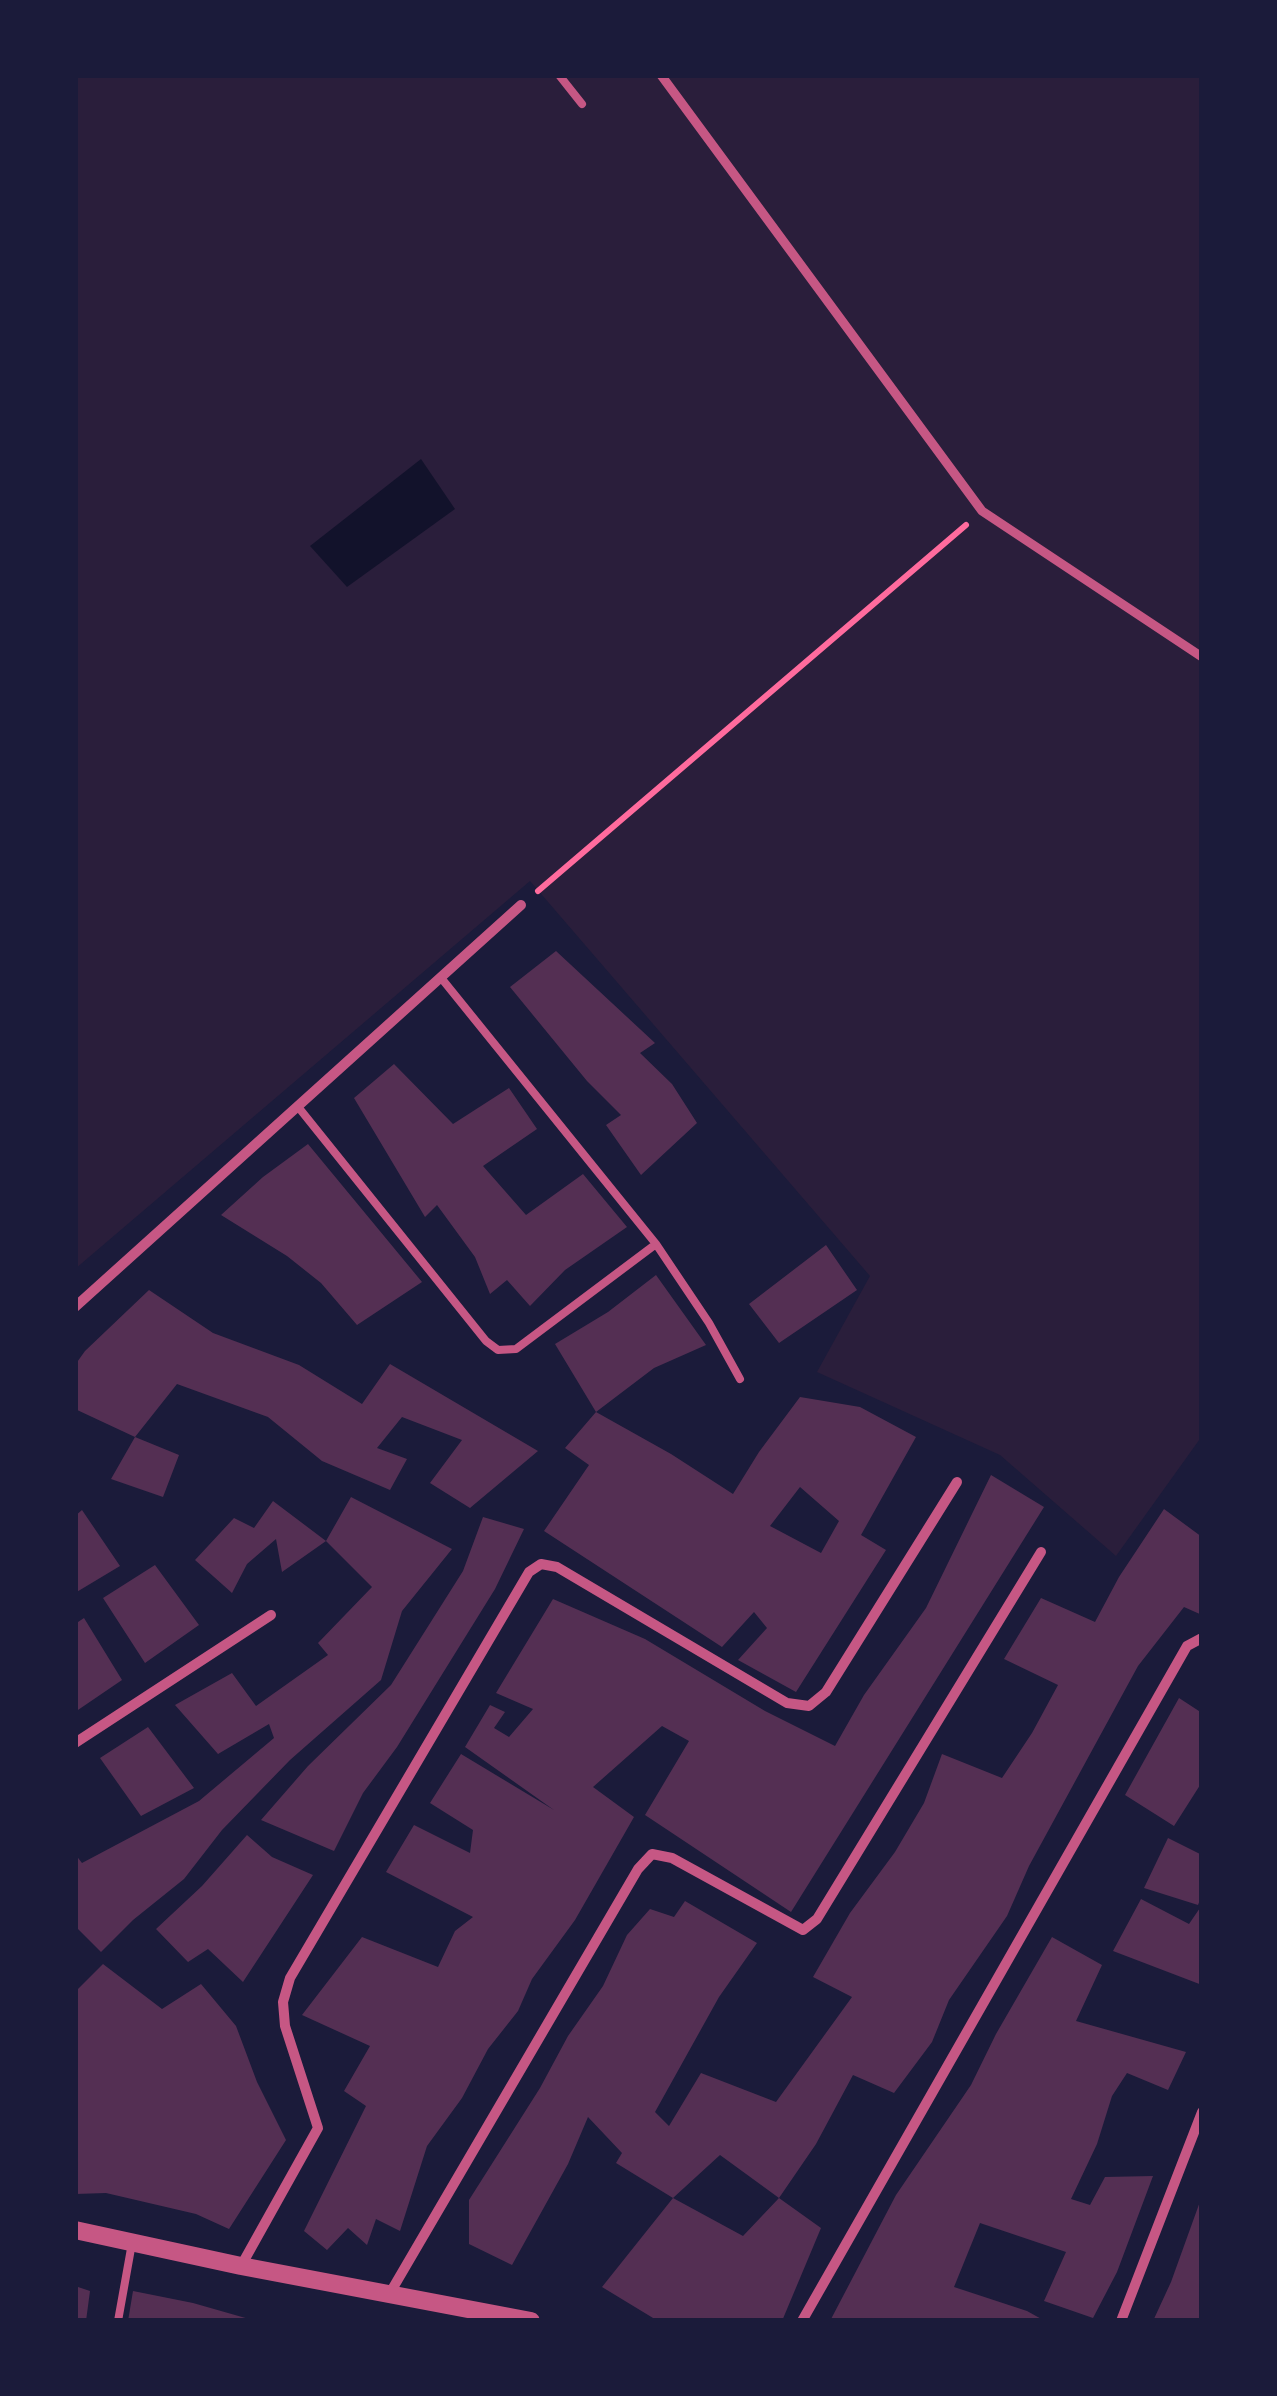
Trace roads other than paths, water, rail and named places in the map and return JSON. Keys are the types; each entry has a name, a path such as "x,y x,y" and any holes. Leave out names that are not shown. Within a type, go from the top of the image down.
{"street":[{"path":"661,75 982,512 1202,657"},
{"path":"75,1307 521,905"},
{"path":"241,2266 318,2128 284,2026 283,2002 290,1978 529,1572 540,1564 556,1567 787,1703 809,1706 826,1692 956,1482"},
{"path":"390,2293 638,1869 652,1854 672,1858 803,1930 817,1918 1041,1552"},
{"path":"75,1743 271,1615"},
{"path":"802,2321 1187,1646 1202,1638"},
{"path":"1121,2321 1202,2112"},
{"path":"75,2230 531,2321"}],"lane":[{"path":"560,75 582,104"},
{"path":"442,980 656,1244 709,1323 740,1379"},
{"path":"299,1108 486,1341 498,1350 516,1349 656,1244"},
{"path":"118,2321 132,2243"}]}
